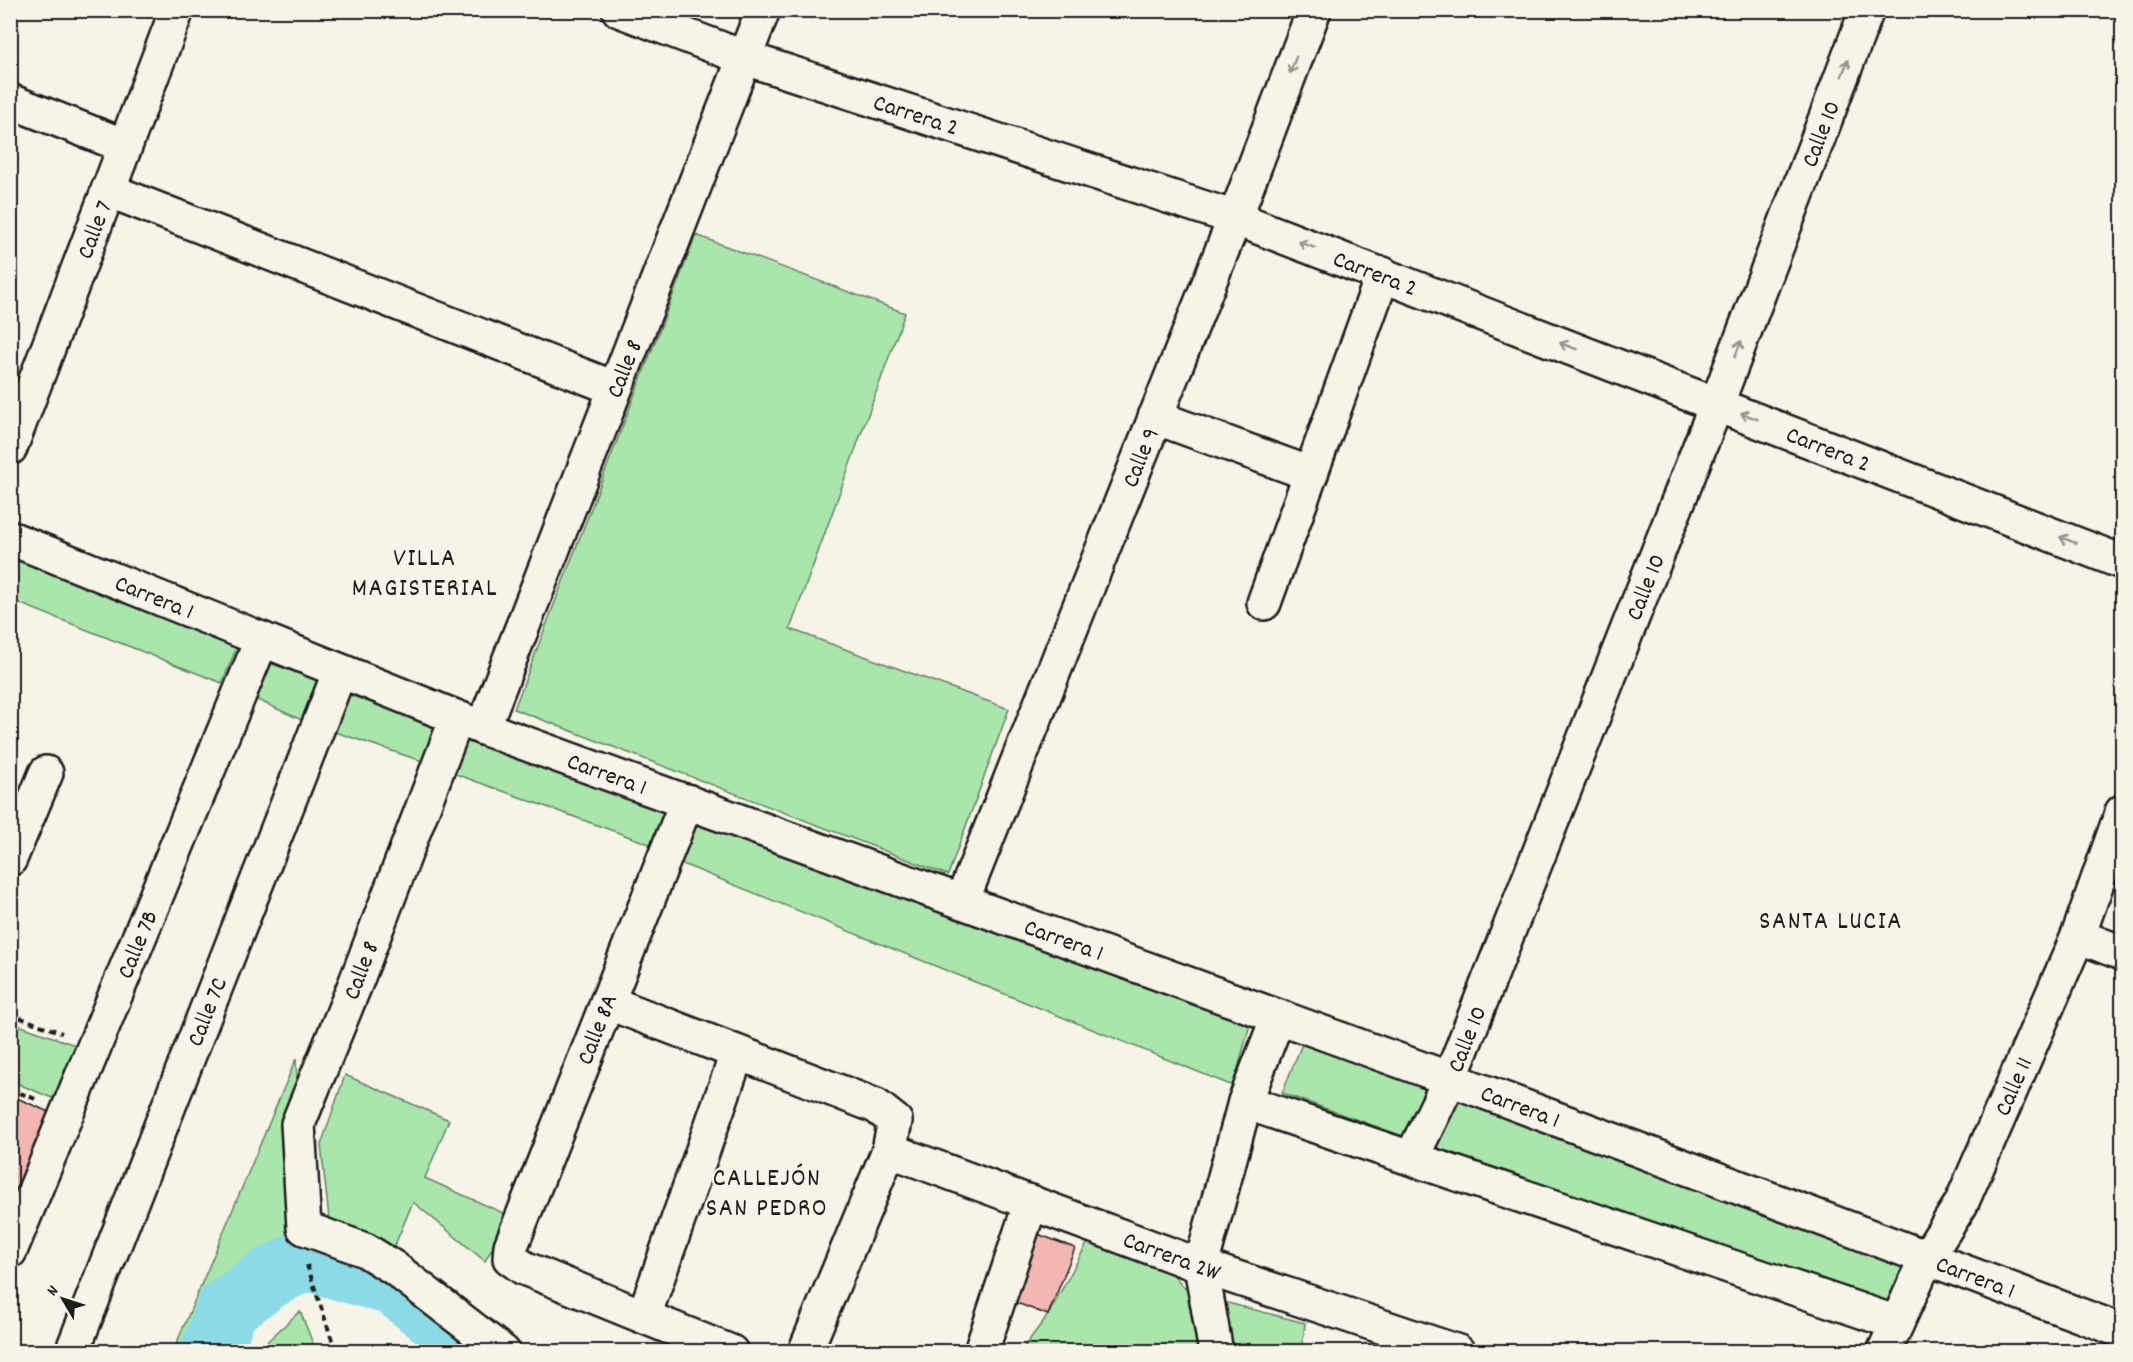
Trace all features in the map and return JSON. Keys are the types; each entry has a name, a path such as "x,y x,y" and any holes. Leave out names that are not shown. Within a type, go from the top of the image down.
{"street":[{"name":"Calle 7","path":"10,448 177,10"},
{"name":"Carrera 2","path":"619,10 745,58 1235,218 1717,403 2122,562"},
{"name":"Calle 8","path":"304,1228 298,1124 356,982 614,388 763,10"},
{"name":"Calle 9","path":"962,901 1235,218 1314,10"},
{"name":"Calle 10","path":"1412,1157 1450,1079 1717,403 1867,10"},
{"path":"10,101 125,146"},
{"path":"108,190 614,388"},
{"path":"1264,603 1383,274"},
{"path":"1155,417 1311,474"},
{"name":"Carrera 1","path":"10,538 470,723 962,901 1272,1031 1450,1079 2122,1331"},
{"name":"Calle 7B","path":"10,1251 262,639"},
{"name":"Calle 7C","path":"72,1352 340,671"},
{"path":"10,859 46,773"},
{"name":"Calle 8A","path":"644,1316 524,1268 510,1258 511,1246 687,801"},
{"name":"Calle 11","path":"1891,1337 1926,1259 1961,1204 2078,936 2122,812"},
{"path":"2078,936 2122,952"},
{"path":"607,1002 876,1106 895,1121 889,1150 805,1352"},
{"path":"1216,1352 1201,1266 1247,1095 1272,1031"},
{"path":"731,1352 644,1316 737,1054"},
{"path":"1247,1095 1891,1337"},
{"name":"Carrera 2W","path":"889,1150 1201,1266 1458,1352"},
{"path":"981,1352 1031,1202"},
{"path":"304,1228 365,1250 394,1268 502,1352"}],"path":[{"path":"10,1014 96,1046"},
{"path":"304,1228 305,1259 336,1352"}],"green space":[{"path":"696,235 905,313 790,629 1009,709 948,875 514,709"},
{"path":"10,553 239,642 222,683 11,600"},
{"path":"261,660 322,682 306,722 249,696"},
{"path":"347,694 437,726 425,762 332,731"},
{"path":"465,735 665,807 655,846 450,772"},
{"path":"698,815 1251,1021 1233,1086 680,863"},
{"path":"10,1022 78,1046 59,1101 11,1081"},
{"path":"1306,1034 1912,1263 1898,1312 1282,1093"},
{"path":"296,1059 304,1228 249,1261 215,1299 194,1351 173,1352"},
{"path":"345,1075 449,1120 425,1178 510,1216 485,1261 413,1202 394,1247 330,1227 321,1145"},
{"path":"1089,1240 1153,1251 1189,1293 1305,1323 1302,1351 1020,1352 1048,1315"},
{"path":"300,1311 316,1351 257,1351"}],"building":[{"path":"10,1095 60,1117 10,1223"},
{"path":"1035,1233 1075,1248 1048,1315 1009,1300"}],"waterway":[{"path":"211,1352 227,1308 269,1278 305,1259 394,1285 455,1333"}],"district":[{"name":"VILLA MAGISTERIAL","path":"425,571"},
{"name":"SANTA LUCIA","path":"1831,919"},
{"name":"CALLEJÓN SAN PEDRO","path":"767,1191"}]}
